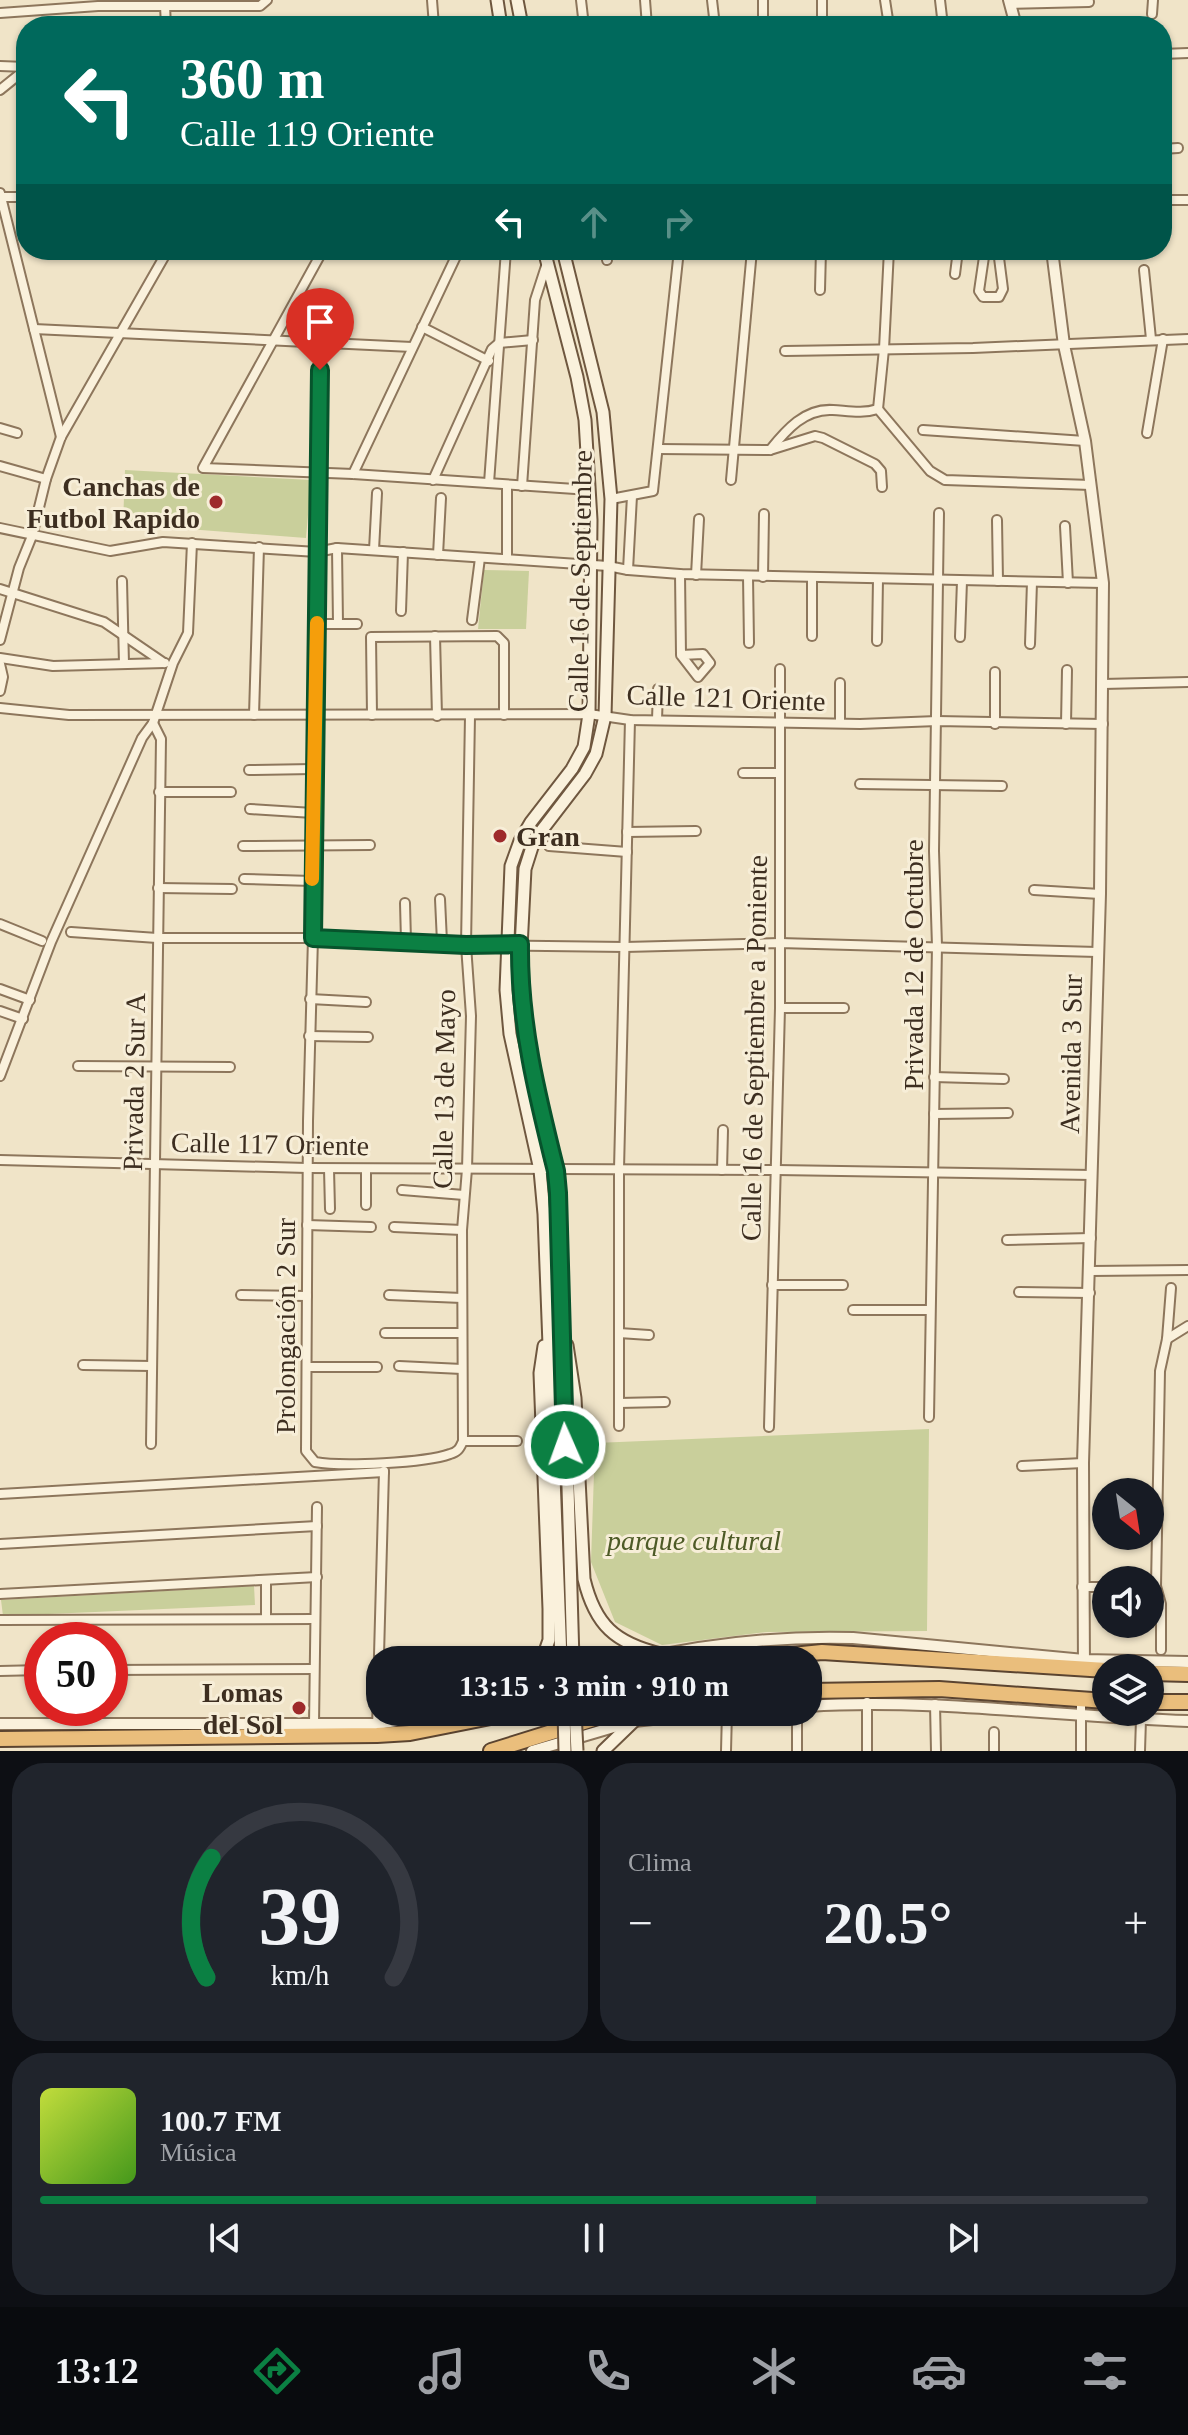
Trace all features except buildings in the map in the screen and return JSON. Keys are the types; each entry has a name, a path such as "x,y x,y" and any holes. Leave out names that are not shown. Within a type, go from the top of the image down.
{"highway":[{"path":"822,1652 1092,1666"},
{"path":"1164,1673 1188,1674"},
{"path":"822,1691 939,1689 1081,1708 1092,1705"},
{"path":"1164,1702 1188,1702"},
{"path":"0,1739 377,1730 410,1733 445,1726"},
{"path":"491,1751 571,1726"}],"main road":[{"name":"Calle 16 de Septiembre","path":"547,260 583,405 590,490 589,714 584,747 572,769 520,841 511,866 506,990 510,1034 540,1170 547,1318 559,1418 572,1646"},
{"name":"Calle 16 de Septiembre","path":"561,1646 560,1211 556,1171 525,1032 519,987 520,944 525,869 532,847 585,774 596,754 605,716 611,499 603,412 565,260"},
{"path":"547,1318 540,1373 549,1609 547,1646"},
{"path":"562,1324 574,1383 584,1579 589,1601 609,1631 635,1646"},
{"path":"564,1726 565,1751"},
{"path":"576,1726 577,1751"},
{"path":"603,1751 629,1726"}],"street":[{"path":"0,13 98,3 165,6 233,3 260,6 267,0"},
{"path":"1152,14 1153,0"},
{"path":"1010,2 1089,2"},
{"path":"165,6 166,16"},
{"path":"0,90 16,76"},
{"path":"1172,148 1178,148"},
{"path":"1,195 16,256"},
{"path":"17,260 61,437"},
{"path":"0,640 61,437 163,260"},
{"path":"317,260 203,468 353,474 590,490"},
{"path":"353,474 454,260"},
{"path":"489,483 505,260"},
{"path":"522,486 535,300 545,260"},
{"path":"611,499 651,493 659,449 678,260"},
{"path":"731,480 751,260"},
{"path":"820,290 821,260"},
{"path":"888,260 878,409 930,471 945,480 1091,485"},
{"path":"955,274 957,260"},
{"path":"984,260 979,291 983,297 992,298 999,297 1003,289 999,260"},
{"name":"Avenida 3 Sur","path":"1053,260 1064,345 1085,441 1103,583 1100,894 1083,1463 1084,1664"},
{"path":"1144,270 1151,339"},
{"path":"422,327 498,366"},
{"path":"34,329 412,347"},
{"path":"1147,433 1163,339"},
{"path":"785,351 1188,339"},
{"path":"433,480 492,349 499,343 533,340"},
{"name":"Prolongación 2 Sur","path":"320,344 307,1168 307,1456 326,1464 385,1462"},
{"path":"770,450 797,421 810,413 822,409 865,413 878,409"},
{"path":"0,428 17,433"},
{"path":"923,430 1085,441"},
{"path":"659,449 770,450 815,436 831,440 875,464 881,471 882,487"},
{"path":"0,466 46,479"},
{"path":"507,485 507,559"},
{"path":"374,550 377,493"},
{"path":"628,570 632,496"},
{"path":"438,555 441,498"},
{"name":"Privada 12 de Octubre","path":"929,1417 937,946 934,851 939,513"},
{"path":"763,577 764,514"},
{"path":"696,575 699,519"},
{"path":"997,520 998,581"},
{"path":"1065,526 1068,583"},
{"path":"0,528 98,550 123,549 150,542 192,543 317,552 337,548 374,550 696,575 1103,583"},
{"path":"0,1076 90,849 142,738 155,718 168,663 188,633 192,543"},
{"path":"254,715 259,547"},
{"path":"337,548 338,624"},
{"path":"401,611 403,552"},
{"path":"472,620 480,558"},
{"path":"680,574 681,655"},
{"path":"748,576 749,643"},
{"path":"812,577 812,636"},
{"path":"877,641 878,579"},
{"path":"122,581 124,664"},
{"path":"960,637 962,581"},
{"path":"1030,644 1032,582"},
{"path":"0,589 104,622 168,663"},
{"path":"317,624 357,624"},
{"path":"372,715 371,637 435,636 502,638 504,715"},
{"path":"435,636 437,716"},
{"path":"0,691 3,677 0,661 53,666 168,663"},
{"name":"Calle 16 de Septiembre a Poniente","path":"769,1427 780,1008 780,669"},
{"path":"1066,724 1067,670"},
{"path":"995,672 995,724"},
{"path":"1103,684 1188,682"},
{"path":"840,683 840,723"},
{"path":"657,720 658,689"},
{"name":"Calle 121 Oriente","path":"0,708 30,714 155,718 589,714 630,720 1103,724"},
{"name":"Calle 13 de Mayo","path":"463,1441 462,1230 467,1169 471,1016 466,945 470,716"},
{"name":"Privada 2 Sur A","path":"151,1444 161,739 155,718"},
{"path":"619,1426 619,1169 630,720"},
{"path":"249,770 313,769"},
{"path":"743,773 779,773"},
{"path":"860,784 1002,786"},
{"path":"159,792 231,792"},
{"path":"250,809 313,813"},
{"path":"627,832 696,831"},
{"path":"243,846 370,845"},
{"path":"549,846 627,852"},
{"path":"244,879 312,881"},
{"path":"158,888 232,889"},
{"path":"1034,890 1100,894"},
{"path":"440,899 442,942"},
{"path":"405,903 406,941"},
{"path":"0,924 42,941"},
{"path":"71,932 157,938 313,938 466,945 625,947 780,943 1097,952"},
{"path":"0,989 30,1000"},
{"path":"310,999 366,1002"},
{"path":"780,1008 844,1008"},
{"path":"0,1011 23,1019"},
{"path":"309,1036 368,1037"},
{"path":"78,1066 230,1067"},
{"path":"934,1077 1004,1079"},
{"path":"934,1114 1008,1113"},
{"path":"722,1170 723,1130"},
{"name":"Calle 117 Oriente","path":"0,1160 329,1169 777,1170 1092,1175"},
{"path":"329,1169 330,1209"},
{"path":"366,1169 366,1205"},
{"path":"402,1190 464,1195"},
{"path":"307,1225 371,1227"},
{"path":"394,1227 462,1230"},
{"path":"1007,1240 1091,1238"},
{"path":"1091,1271 1188,1270"},
{"path":"772,1285 843,1285"},
{"path":"1154,1566 1160,1371 1167,1339 1171,1288"},
{"path":"1019,1292 1090,1293"},
{"path":"241,1295 307,1296"},
{"path":"389,1295 462,1298"},
{"path":"853,1310 930,1310"},
{"path":"1167,1339 1188,1326"},
{"path":"385,1333 462,1333"},
{"path":"619,1333 649,1335"},
{"path":"83,1365 152,1366"},
{"path":"399,1366 462,1369"},
{"path":"307,1367 377,1367"},
{"path":"619,1403 665,1402"},
{"path":"377,1730 385,1462 448,1455 460,1449 463,1441 517,1441"},
{"path":"1022,1466 1083,1463"},
{"path":"0,1494 384,1472"},
{"path":"314,1724 317,1507"},
{"path":"0,1544 317,1526"},
{"path":"0,1594 317,1577"},
{"path":"266,1580 266,1619"},
{"path":"1082,1587 1092,1587"},
{"path":"0,1620 315,1619"},
{"path":"736,1646 821,1637 853,1638 1084,1664 1188,1662"},
{"path":"1161,1638 1161,1650"},
{"path":"128,1670 314,1669"},
{"path":"0,1671 24,1670"},
{"path":"822,1705 867,1702 1092,1710"},
{"path":"867,1702 867,1751"},
{"path":"935,1704 936,1751"},
{"path":"1081,1708 1081,1751"},
{"path":"1164,1720 1188,1721"},
{"path":"0,1724 314,1724 377,1730 394,1726"},
{"path":"532,1751 617,1726"},
{"path":"726,1751 727,1726"},
{"path":"797,1726 797,1751"},
{"path":"1140,1751 1141,1726"},
{"path":"994,1732 994,1751"}],"green space":[{"name":"Canchas de Futbol Rapido","path":"125,470 311,480 306,538 123,524"},
{"path":"484,570 529,571 526,629 478,629"},
{"name":"parque cultural","path":"929,1429 927,1631 767,1632 662,1645 615,1622 591,1562 595,1443"},
{"path":"254,1586 255,1605 3,1616 1,1600"}],"slow traffic":[{"path":"312,879 317,623"}],"place":[{"name":"Canchas de Futbol Rapido","path":"216,502"},
{"name":"Gran","path":"500,836"},
{"name":"Lomas del Sol","path":"299,1708"}],"route":[{"path":"320,370 313,938 466,945 520,944 519,987 525,1032 556,1171 560,1211 565,1445"}]}
